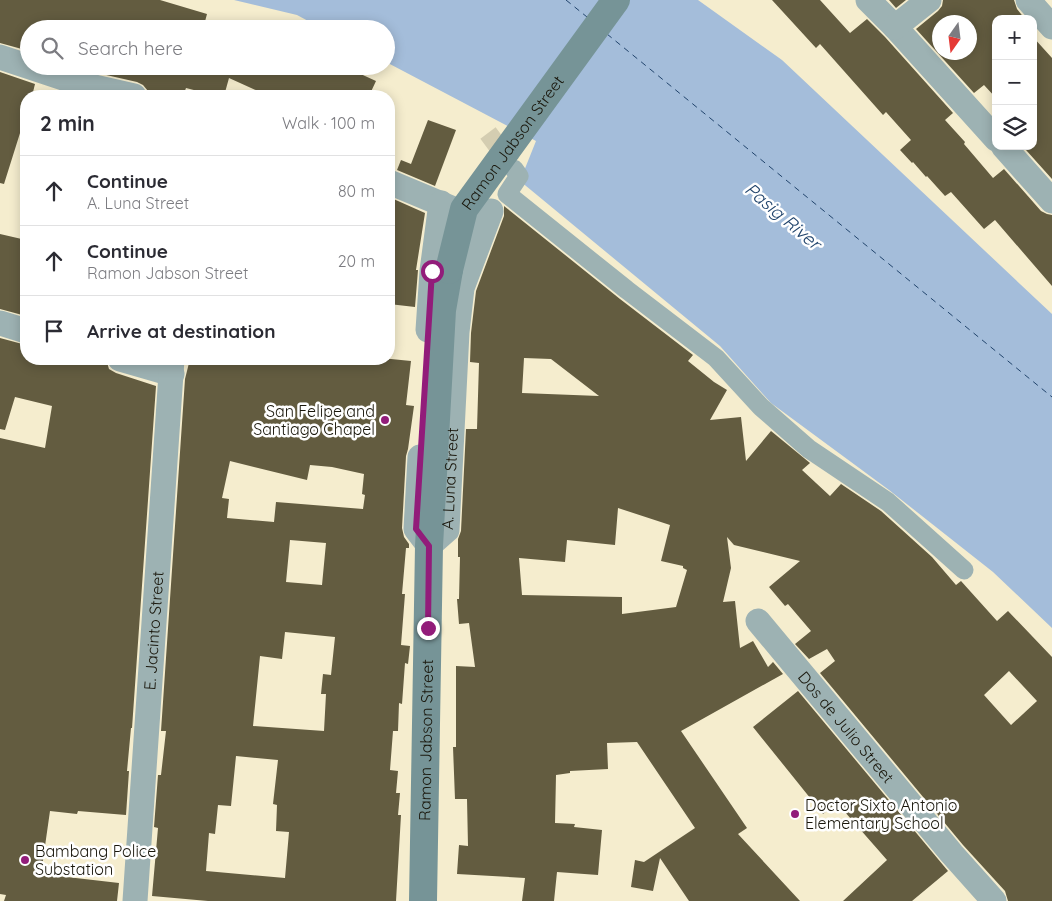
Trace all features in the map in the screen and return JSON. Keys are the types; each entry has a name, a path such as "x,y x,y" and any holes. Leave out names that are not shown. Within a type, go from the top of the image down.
{"main road":[{"name":"Ramon Jabson Street","path":"423,901 429,546 442,310 448,270 464,209 616,0"}],"street":[{"path":"868,0 992,134"},
{"path":"895,27 929,0"},
{"path":"1028,0 1052,27"},
{"path":"0,57 20,64"},
{"path":"54,75 108,90"},
{"path":"1007,150 1052,201"},
{"path":"514,169 519,176 507,194 716,358 774,419 809,448 888,502 964,570"},
{"path":"395,184 441,203"},
{"name":"A. Luna Street","path":"441,203 488,218 462,288 447,530 429,546 416,529 432,271 441,203"},
{"path":"0,323 20,329"},
{"name":"E. Jacinto Street","path":"135,901 172,366"},
{"name":"Dos de Julio Street","path":"758,622 952,854 994,901"}],"water":[{"name":"Pasig River","path":"234,0 698,0 782,60 1052,314 1052,628 993,572 889,490 771,403 720,346 520,181 536,141 395,67 395,20 306,20 297,15"}],"building":[{"path":"0,0 160,0 207,14 205,20 20,20 20,49 0,43"},
{"path":"772,0 820,0 850,33 867,19 885,37 953,113 945,120 993,178 1004,169 1041,211 1052,215 1052,286 995,220 984,229 951,192 945,196 912,163 900,150 911,140 886,112 883,115 820,44 816,48"},
{"path":"889,0 906,0 896,8"},
{"path":"943,0 1014,0 1022,15 992,15 992,94 984,85 974,93 944,60 977,60 977,15 933,15 942,6"},
{"path":"932,16 932,47 916,29"},
{"path":"1037,41 1052,58 1052,179 1026,150 1037,150"},
{"path":"0,72 35,84 34,90 20,90 20,133 4,184 0,183"},
{"path":"106,75 363,75 376,81 372,90 256,90 229,78 226,90 194,90 186,88 185,90 147,90 137,82"},
{"path":"428,120 456,130 435,186 397,170 401,160 411,164"},
{"path":"395,200 425,213 416,270 418,270 415,307 395,305"},
{"path":"504,206 693,355 688,361 727,390 710,420 741,417 746,461 771,431 810,463 802,470 830,496 841,484 881,511 932,557 956,585 961,581 997,621 1008,611 1052,657 1052,901 1008,901 1005,891 963,845 820,673 835,661 827,649 809,659 795,644 811,631 788,604 785,606 769,587 800,561 734,545 727,537 731,568 723,602 735,601 740,648 753,641 768,667 773,662 783,674 681,731 747,828 738,834 800,901 689,901 660,858 653,891 631,887 635,860 644,862 695,828 637,742 607,743 608,769 570,771 570,773 556,775 555,823 575,824 574,827 602,830 598,875 557,872 554,901 522,901 525,878 457,874 459,845 468,846 467,799 455,799 453,747 456,747 456,666 475,667 469,623 459,624 457,599 459,599 460,557 458,557 458,539 461,531 466,429 477,429 479,363 470,362 471,333 476,291 504,216","holes":["524,358 551,359 599,396 522,393","618,508 670,525 661,561 683,566 687,570 676,607 622,614 622,597 522,595 519,558 565,562 567,540 615,545","1009,671 1037,701 1011,725 984,695"]},
{"path":"0,234 20,239 20,314 0,309"},
{"path":"0,338 20,343 20,365 108,365 109,369 116,373 156,386 132,728 127,771 129,771 126,815 78,811 77,814 50,811 41,874 119,883 117,901 4,901 6,895 0,894 0,438 45,448 52,406 15,397 5,430 0,429"},
{"path":"395,359 411,361 406,405 414,406 406,456 402,528 409,548 406,548 402,594 405,594 401,645 410,646 408,664 405,663 402,704 399,703 398,731 393,731 390,770 398,771 396,793 400,793 398,815 401,815 396,901 208,901 152,896 158,828 154,827 158,775 161,775 166,731 161,731 185,379 188,365 395,365","holes":["230,461 307,480 310,465 332,467 364,474 362,494 365,495 363,509 276,502 274,522 227,518 229,499 222,498","290,540 326,543 322,585 286,582","285,632 335,637 331,675 323,674 321,694 326,694 324,731 253,726 260,656 282,659","236,756 278,760 273,804 277,805 276,831 289,832 285,878 206,871 209,833 215,834 218,805 231,806"]},
{"path":"798,691 948,871 912,901 843,901 887,860 837,803 823,814 753,727"}],"ferry route":[{"path":"566,0 587,17"},
{"path":"607,34 1052,397"}],"tunnel":[{"path":"488,133 511,164"}],"place":[{"name":"San Felipe and Santiago Chapel","path":"385,420"},
{"name":"Doctor Sixto Antonio Elementary School","path":"795,814"},
{"name":"Bambang Police Substation","path":"25,860"}],"route":[{"path":"428,628 429,546 416,529 432,271"}]}
